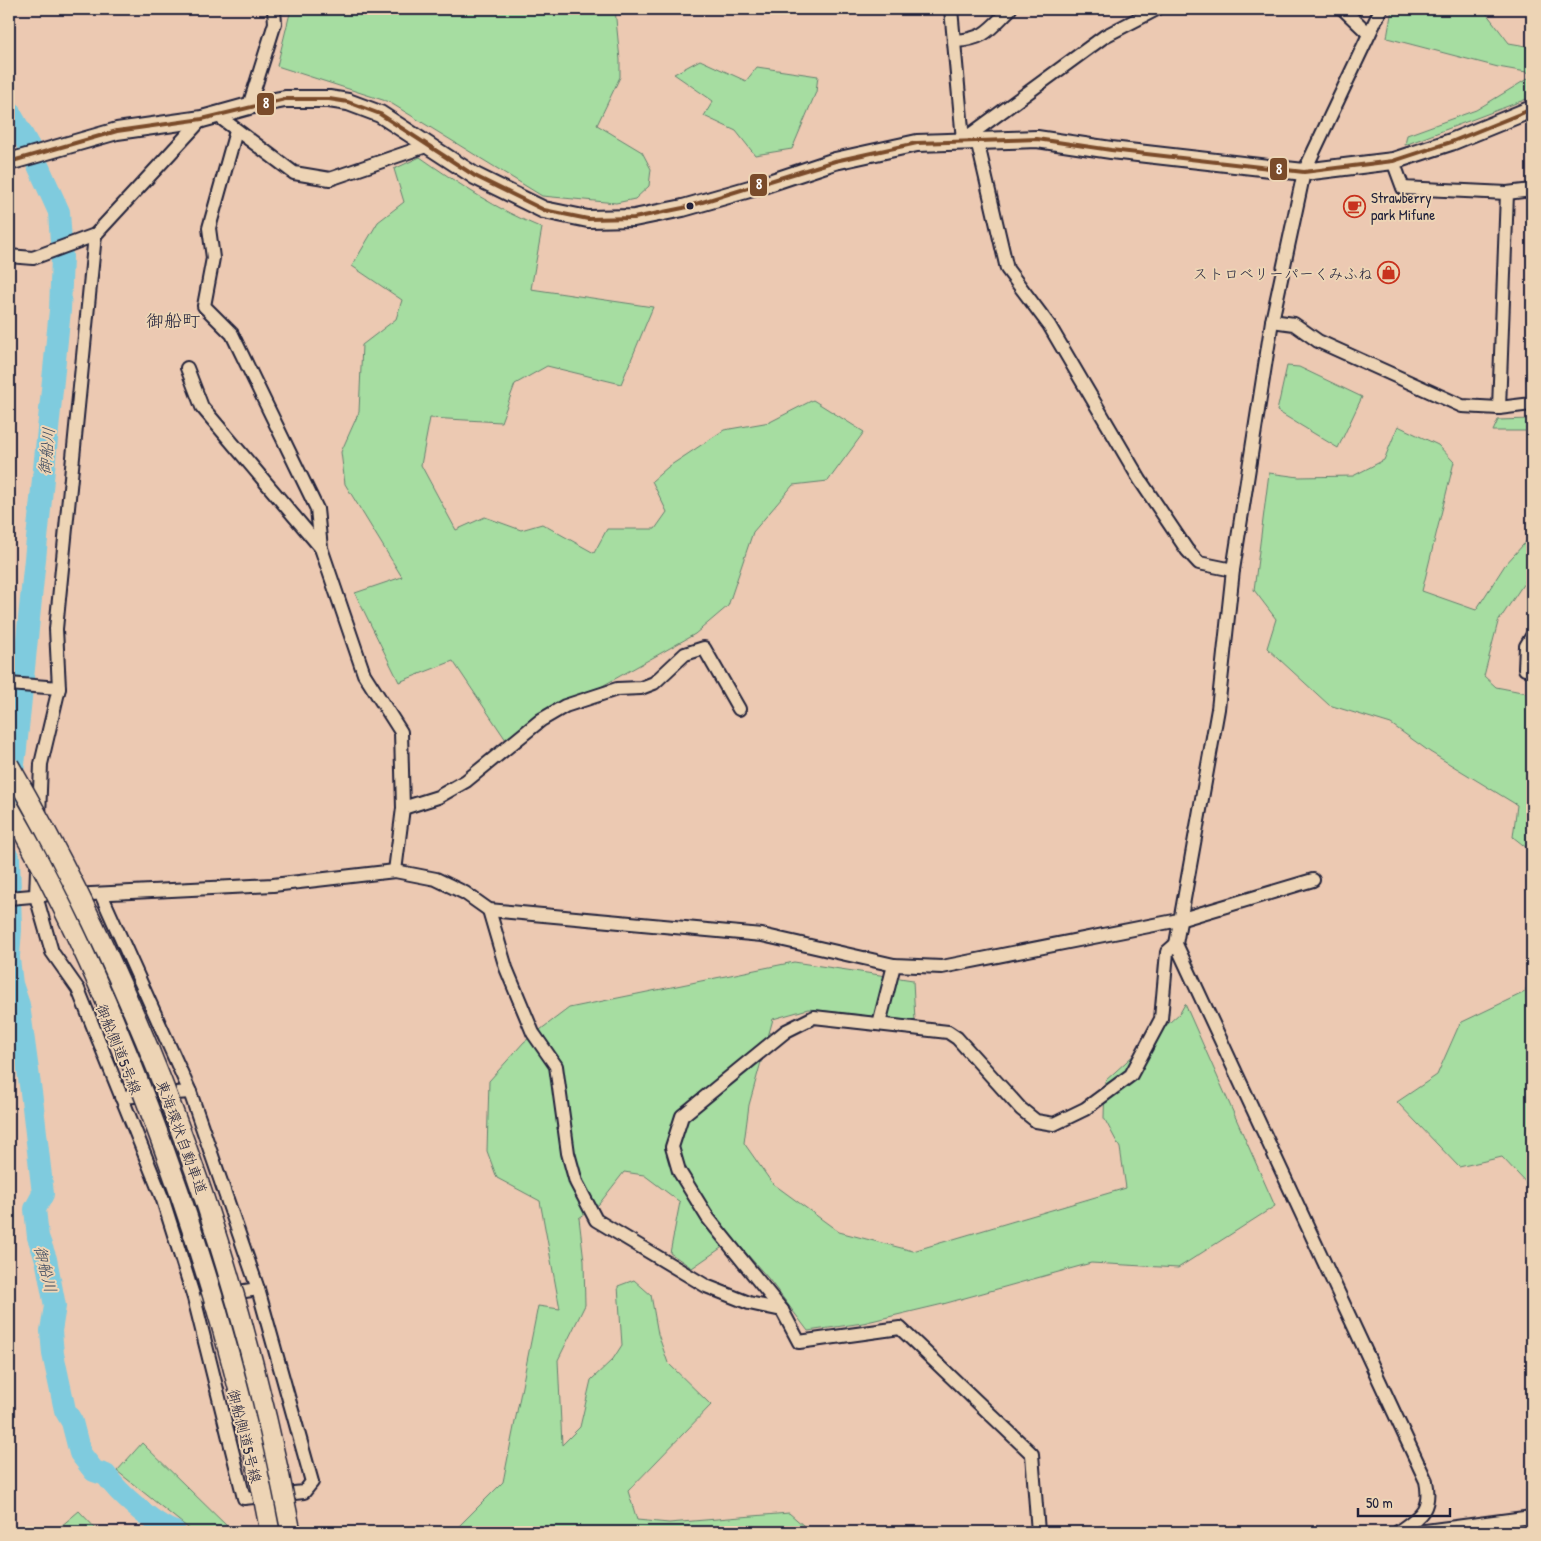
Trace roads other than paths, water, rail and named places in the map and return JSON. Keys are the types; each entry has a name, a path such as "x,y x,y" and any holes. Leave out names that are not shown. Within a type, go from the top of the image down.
{"highway":[{"name":"東海環状自動車道","path":"9,765 54,842 92,918 122,983 184,1137 244,1329 273,1443 291,1532"},
{"name":"東海環状自動車道","path":"9,807 58,896 89,962 114,1019 163,1145 192,1227 224,1332 252,1445 270,1532"}],"main road":[{"path":"9,162 58,150 117,132 210,117 249,106 292,99 329,99 348,102 380,114 475,176 544,210 588,219 634,218 700,203 835,161 917,143 1037,139 1111,150 1304,172 1393,161 1451,142 1532,110"}],"street":[{"path":"249,106 275,24 274,9"},
{"path":"951,9 970,140 1007,269 1049,324 1140,480 1187,550 1199,563 1233,570"},
{"path":"955,41 974,40 985,34 1010,9"},
{"path":"970,140 1105,36 1157,9"},
{"path":"1343,9 1369,34"},
{"path":"1381,9 1304,172 1272,321 1233,570 1218,709 1176,944 1426,1481 1429,1496 1426,1508 1418,1517 1398,1532"},
{"path":"9,256 33,258 95,236 210,117 236,131 294,173 330,179 429,145"},
{"path":"236,131 209,228 213,258 204,306 232,334 317,510 322,548 364,674 401,732 403,808 395,871"},
{"path":"1393,161 1404,188 1507,193 1532,190"},
{"path":"1499,408 1507,193"},
{"name":"御船側道5号線","path":"95,236 56,628 54,687 41,764 33,896 52,952 78,989 163,1200 194,1298 244,1498 304,1492 312,1482 258,1290 190,1092 101,894"},
{"path":"1272,321 1294,324 1318,341 1462,406 1499,408 1532,404"},
{"path":"187,368 202,407 322,548"},
{"path":"1525,669 1526,646 1532,636"},
{"path":"403,808 438,797 466,781 541,720 565,706 617,689 641,688 654,683 685,654 704,648 739,709"},
{"path":"9,684 54,687"},
{"path":"9,898 273,885 395,871 436,879 466,893 489,910 762,936 894,966 942,967 1179,920 1313,880"},
{"path":"489,910 506,968 533,1033 556,1066 568,1154 576,1182 596,1220 706,1286 748,1303 782,1310"},
{"path":"1038,1532 1032,1454 900,1328 799,1342 782,1310 708,1218 679,1170 672,1147 682,1116 786,1032 814,1017 948,1032 957,1038 1021,1109 1036,1121 1054,1124 1085,1109 1131,1075 1161,1019 1167,952 1176,944"},
{"path":"879,1024 894,966"},
{"path":"121,1097 190,1092"},
{"path":"194,1298 258,1290"},
{"path":"1418,1532 1532,1517"}],"waterway":[{"name":"御船川","path":"9,111 31,150 59,212 62,257 60,310 9,802"},
{"name":"御船川","path":"9,858 11,930 9,955"},
{"name":"御船川","path":"9,959 12,984 19,1005 33,1107 43,1194 35,1209 38,1237 46,1259 55,1306 51,1331 53,1354 65,1410 72,1422 80,1453 94,1471 106,1475 119,1491 147,1516 175,1532"}],"place":[{"name":"Strawberry park Mifune","path":"1355,206"},
{"name":"ストロベリーパーくみふね","path":"1389,273"}],"district":[{"name":"御船町","path":"173,320"}]}
